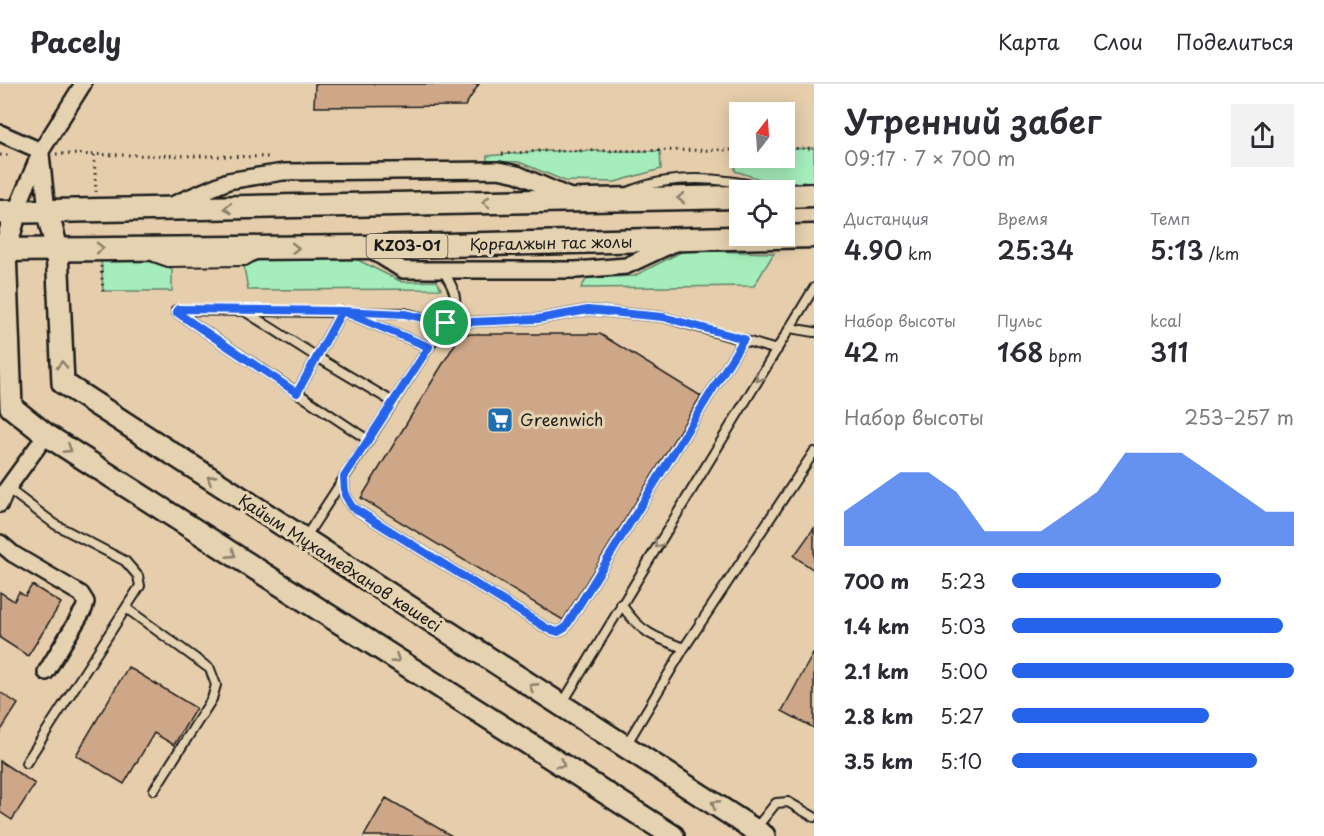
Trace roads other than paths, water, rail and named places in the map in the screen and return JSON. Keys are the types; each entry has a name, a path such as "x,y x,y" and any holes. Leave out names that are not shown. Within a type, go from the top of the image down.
{"main road":[{"path":"673,836 46,435 10,407 5,372 3,250 8,211 729,197"},
{"name":"Қайым Мұхамедханов көшесі","path":"47,211 57,249 63,383 759,833"},
{"name":"Қорғалжын тас жолы","path":"3,250 366,248 814,236"}],"street":[{"path":"8,211 41,151 83,84"},
{"path":"0,133 41,151"},
{"path":"41,151 47,211"},
{"path":"163,209 228,181 283,172 498,170 518,174 578,200"},
{"path":"366,248 404,270 576,270 626,266 684,239"},
{"path":"0,504 7,488 46,435"},
{"path":"0,543 13,554 81,594 86,602 46,672"}],"lane":[{"path":"608,200 645,185 668,180 729,181"},
{"path":"304,539 455,307 456,298 443,269"},
{"path":"561,705 814,288"},
{"path":"368,440 176,312 178,309 405,314 446,323 538,319 588,310 663,317 777,350"},
{"path":"245,311 393,402"},
{"path":"342,311 429,347"},
{"path":"297,393 342,311"},
{"path":"790,328 814,332"},
{"path":"344,477 345,495 352,507 548,629 558,632 565,628 744,339"},
{"path":"626,747 684,648 814,452"},
{"path":"7,488 56,525 125,561 138,576 140,586 26,763"},
{"path":"621,604 633,622 645,633 684,648"},
{"path":"126,608 210,669 216,686 212,699 154,790"},
{"path":"759,833 777,803 788,802 814,817"}],"place":[{"name":"Greenwich","path":"500,420"}]}
